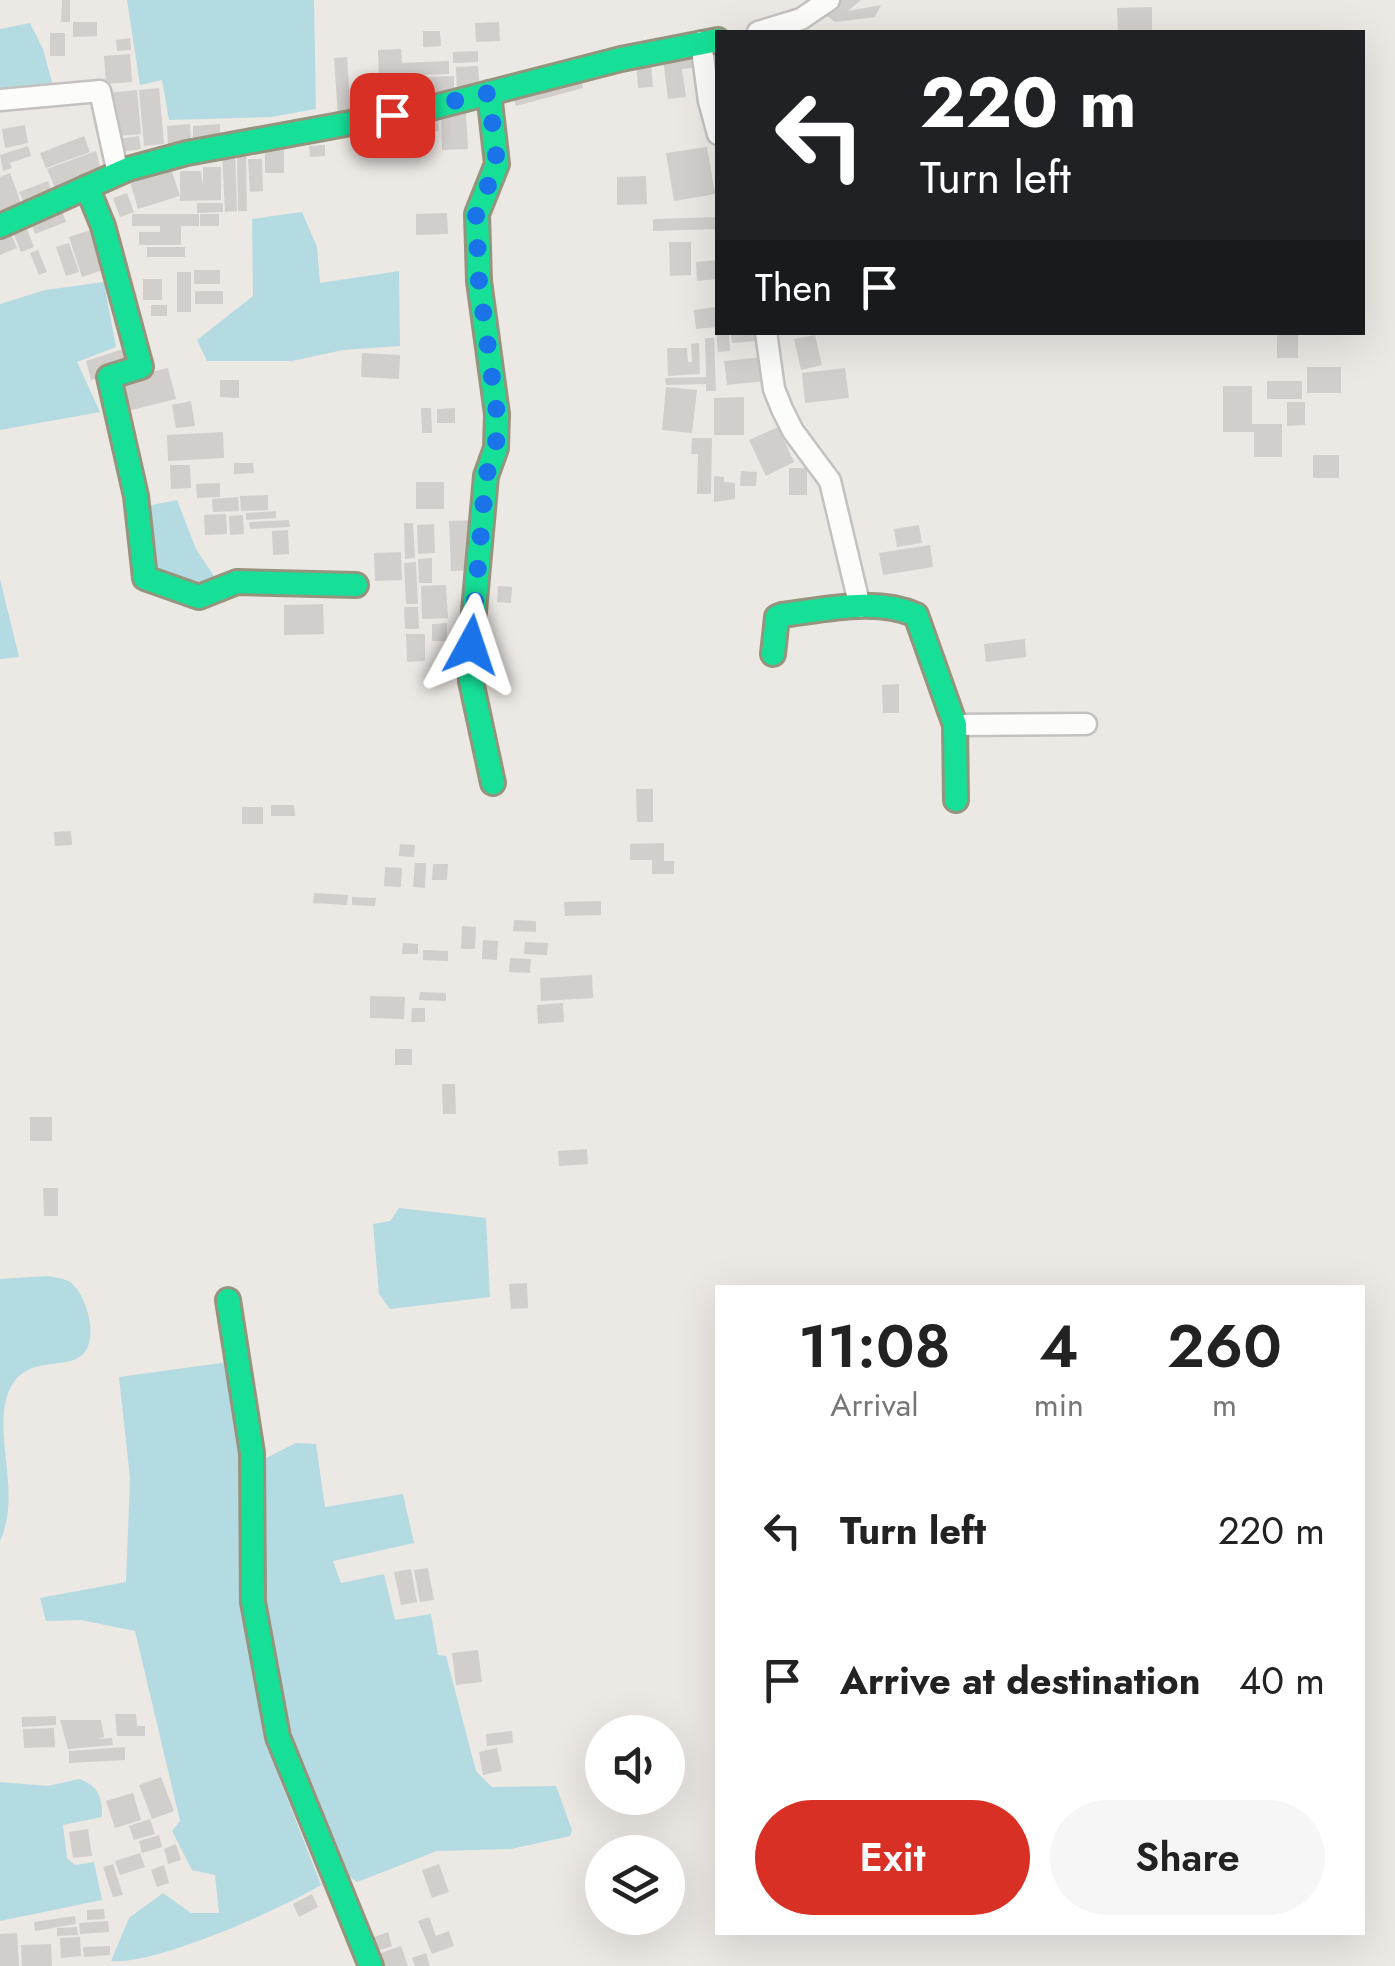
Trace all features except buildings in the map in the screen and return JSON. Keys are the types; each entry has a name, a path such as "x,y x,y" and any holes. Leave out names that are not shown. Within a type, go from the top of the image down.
{"street":[{"path":"765,30 802,19 829,0"},
{"path":"0,226 118,174 187,153 427,108 709,41 709,101 715,123"},
{"path":"0,100 100,91 118,174"},
{"path":"489,93 497,164 476,214 479,281 497,414 496,448 486,476 471,680 493,783"},
{"path":"86,188 103,226 140,367 109,377 136,496 145,578 200,597 237,582 356,585"},
{"path":"766,335 774,388 782,409 830,482 860,607"},
{"path":"773,654 777,617 860,607 909,610 916,615 955,725 956,800"},
{"path":"955,725 1086,724"},
{"path":"228,1300 252,1453 254,1602 278,1737 371,1966"}],"water":[{"path":"127,0 314,0 316,109 271,117 169,120 162,80 140,85"},
{"path":"30,23 43,49 53,86 0,91 0,29"},
{"path":"302,212 317,247 320,283 399,271 400,346 343,350 292,361 207,361 197,340 253,296 252,219"},
{"path":"104,282 116,347 77,362 100,412 0,430 0,304 45,290"},
{"path":"177,500 196,549 216,579 190,586 152,574 142,507"},
{"path":"0,579 19,657 0,659"},
{"path":"399,1208 486,1218 490,1297 390,1309 379,1294 373,1224 390,1221"},
{"path":"48,1276 68,1281 76,1288 89,1316 90,1337 84,1353 75,1359 28,1370 9,1391 3,1427 9,1493 0,1541 0,1279"},
{"path":"228,1362 280,1780 321,1885 248,1921 186,1945 156,1955 111,1961 129,1918 163,1893 191,1913 219,1913 215,1875 192,1870 172,1831 180,1821 135,1631 81,1620 46,1621 40,1598 126,1582 130,1478 119,1377"},
{"path":"296,1443 316,1444 325,1507 403,1494 414,1543 333,1561 341,1583 384,1574 395,1620 431,1614 438,1655 446,1656 476,1771 492,1787 556,1786 572,1830 570,1836 511,1849 437,1851 357,1882 347,1875 303,1787 264,1608 262,1460"},
{"path":"79,1779 98,1793 102,1817 63,1825 67,1858 75,1865 94,1862 102,1900 0,1921 0,1782 48,1786"}],"traffic: fast":[{"path":"0,226 128,169 187,153 427,109 621,59 715,41"},
{"path":"489,93 497,164 477,214 479,281 497,414 496,448 486,476 471,681 493,783"},
{"path":"87,187 103,226 141,367 109,377 136,496 145,578 199,597 237,582 356,585"},
{"path":"773,654 777,617 782,615 867,606 916,615 955,725 956,800"},
{"path":"228,1300 252,1453 253,1602 278,1737 371,1966"}],"route":[{"path":"392,115 489,93 497,164 476,214 479,281 497,414 496,448 486,476 471,645"}]}
